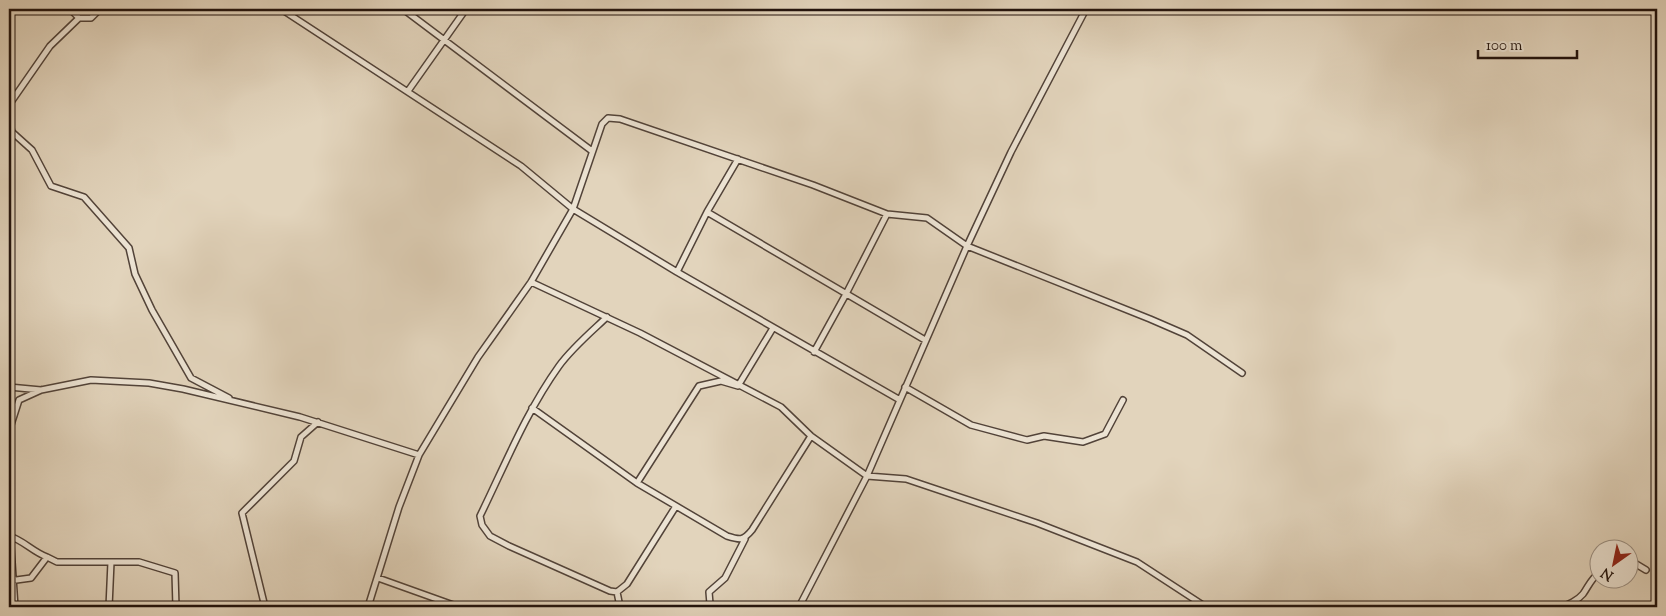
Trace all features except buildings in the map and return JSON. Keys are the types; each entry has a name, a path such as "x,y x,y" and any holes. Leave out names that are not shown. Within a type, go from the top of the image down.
{"street":[{"path":"70,9 79,18"},
{"path":"9,105 50,46 79,18 91,18 100,9"},
{"path":"281,9 521,166 573,209 677,272 900,400"},
{"path":"404,9 592,151"},
{"path":"408,92 466,9"},
{"path":"799,607 867,476 966,246 1011,152 1086,9"},
{"path":"368,607 399,508 420,455 478,357 532,282 573,209 602,124 608,118 613,117 738,159 813,185 887,214 927,218 966,246 1150,318 1187,335 1242,373"},
{"path":"9,122 12,132 32,150 51,186 84,198 129,248 135,274 152,310 190,378 236,402"},
{"path":"677,272 707,212 738,159"},
{"path":"707,212 925,340"},
{"path":"814,352 887,214"},
{"path":"532,282 607,317 781,407 810,436 867,476 906,479 1037,522 1137,562 1206,607"},
{"path":"607,317 560,365 532,408 480,516 482,525 490,536 509,546 610,591 617,592 628,584 676,506"},
{"path":"738,386 773,328"},
{"path":"9,431 19,400 41,390 91,380 149,383 318,422 420,455"},
{"path":"637,483 699,386 721,381 738,386"},
{"path":"9,387 41,390"},
{"path":"905,387 970,425 1027,440 1044,436 1083,442 1105,434 1122,400"},
{"path":"532,408 637,483 727,536 739,540 745,539"},
{"path":"265,607 242,514 294,461 301,437 318,422"},
{"path":"708,607 710,604 709,592 725,578 745,539 810,436"},
{"path":"9,517 11,581 15,607"},
{"path":"10,536 19,540 37,554 57,562 139,562 175,573 176,607"},
{"path":"11,581 31,578 47,557"},
{"path":"109,607 111,562"},
{"path":"1638,565 1646,570"},
{"path":"378,578 459,607"},
{"path":"1561,607 1574,602 1588,586"},
{"path":"617,592 620,607"}]}
